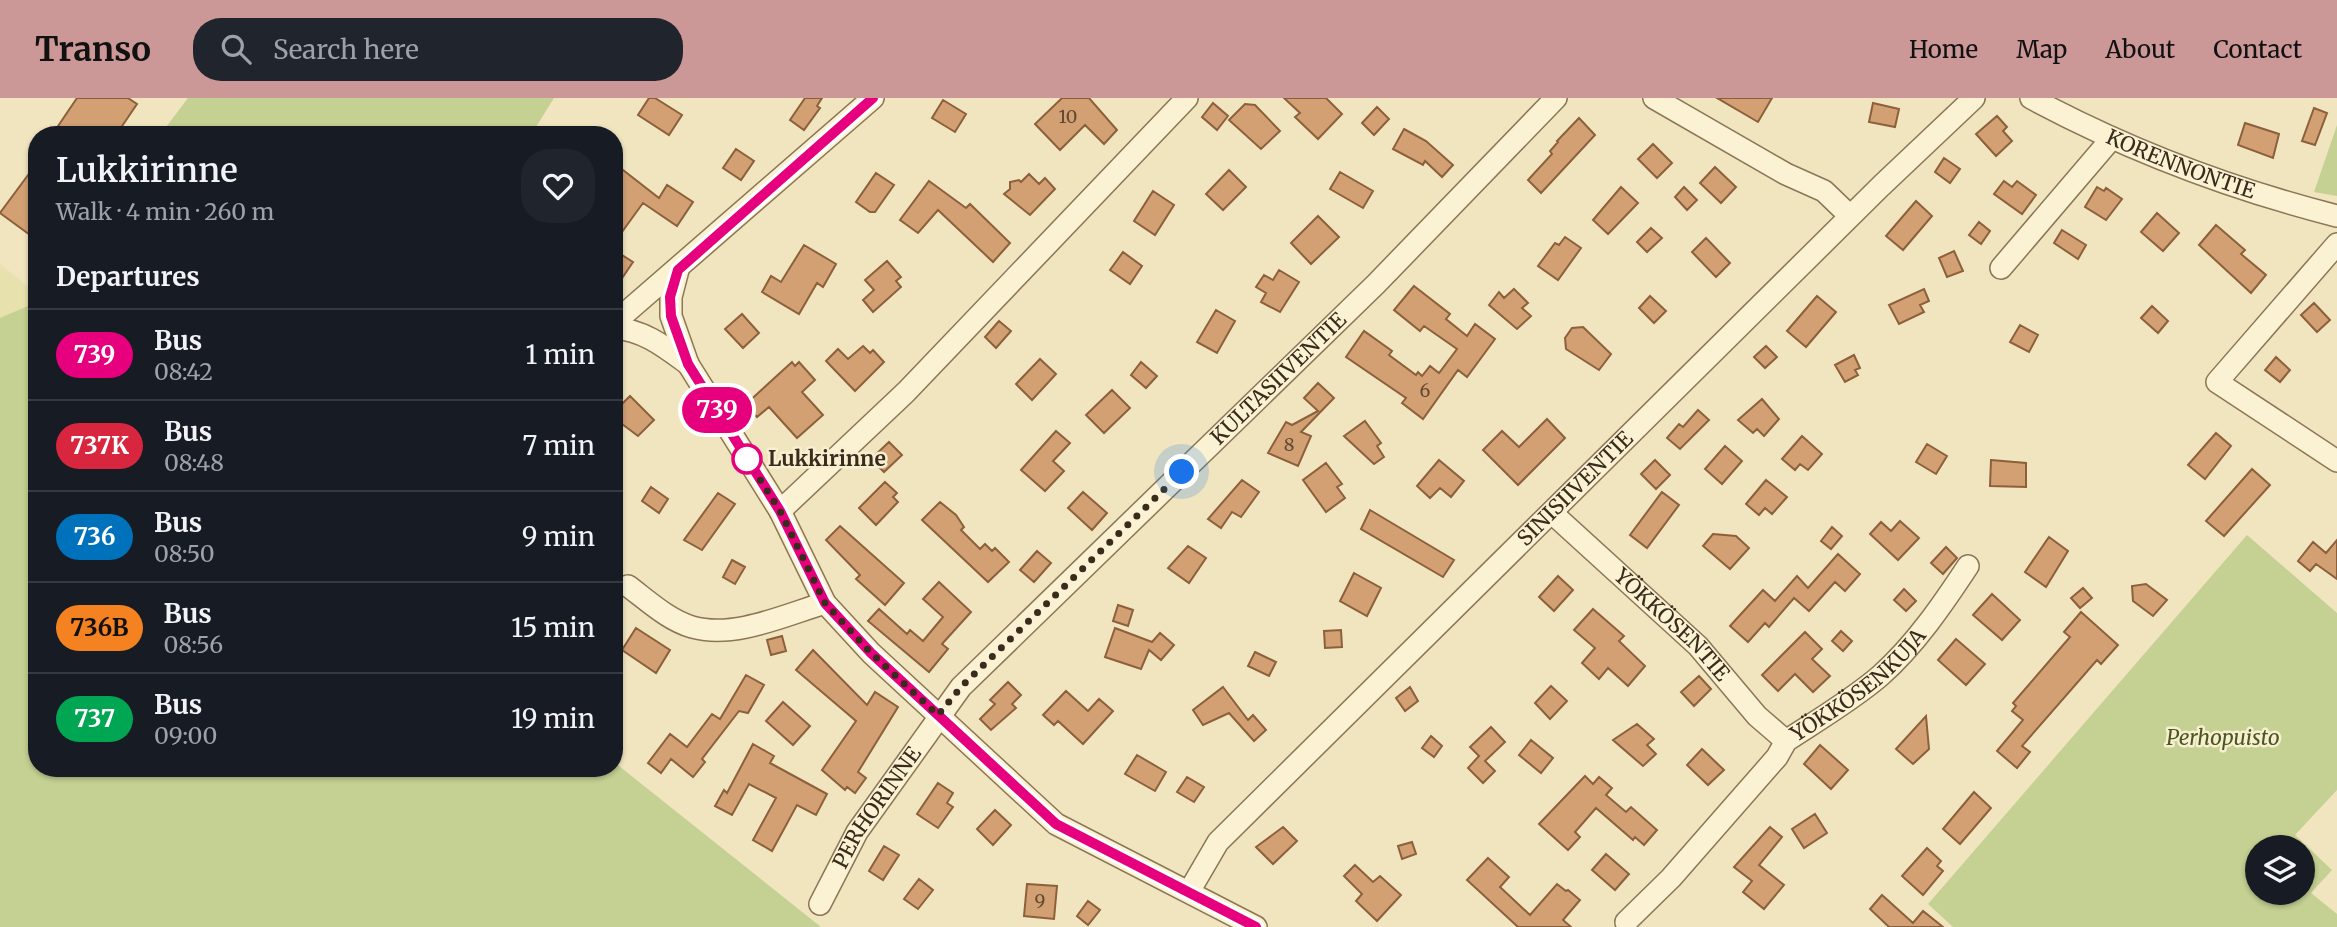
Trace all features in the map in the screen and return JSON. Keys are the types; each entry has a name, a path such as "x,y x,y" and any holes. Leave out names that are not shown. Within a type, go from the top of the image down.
{"street":[{"path":"623,317 873,98"},
{"path":"780,511 906,392 1187,98"},
{"name":"KULTASIIVENTIE","path":"938,715 961,687 1376,284 1556,98"},
{"path":"1654,98 1786,174 1824,191 1850,216"},
{"name":"SINISIIVENTIE","path":"1190,890 1218,842 1850,216 1974,98"},
{"name":"KORENNONTIE","path":"2031,98 2112,138 2255,194 2337,216"},
{"path":"2001,268 2112,138"},
{"path":"2337,244 2217,382 2337,461"},
{"path":"678,270 670,297 671,316 688,364 780,511 825,603 871,653 1056,824 1190,890 1256,927"},
{"path":"623,327 656,341 688,364"},
{"name":"YÖKKÖSENTIE","path":"1552,513 1699,646 1758,716 1786,741"},
{"name":"YÖKKÖSENKUJA","path":"1626,922 1671,878 1777,757 1786,741 1880,676 1907,648 1945,601 1968,565"},
{"path":"628,586 660,611 692,627 733,629 825,603"},
{"name":"PERHORINNE","path":"820,904 857,832 938,715"}],"shaded area":[{"path":"0,264 28,287 28,306 0,318"}],"green space":[{"path":"188,98 554,98 537,126 167,126"},
{"path":"2337,125 2337,196 2314,192"},
{"path":"28,306 28,777 623,777 623,769 821,927 0,927 0,318"},
{"name":"Perhopuisto","path":"2247,535 2337,613 2337,790 2295,835 2245,835 2245,905 2315,905 2315,896 2337,914 2337,927 1953,927 1928,904"},
{"name":"Perhopuisto","path":"2315,854 2332,870 2315,889"}],"building":[{"path":"77,98 128,98 137,104 122,126 58,126"},
{"path":"649,98 655,98 682,115 669,135 638,115"},
{"path":"805,98 822,98 817,106 820,108 804,130 790,120"},
{"path":"1062,98 1089,98 1117,130 1104,144 1085,125 1060,150 1035,124"},
{"path":"1284,98 1326,98 1342,114 1318,139 1295,117 1300,113"},
{"path":"1717,98 1772,98 1758,122"},
{"path":"943,100 966,114 955,132 932,118"},
{"path":"1213,103 1228,116 1217,130 1202,117"},
{"path":"1873,103 1899,109 1895,127 1869,122"},
{"path":"1245,104 1255,105 1280,131 1261,149 1229,120"},
{"path":"1377,107 1389,119 1374,135 1362,123"},
{"path":"2314,108 2327,113 2315,145 2302,141"},
{"path":"1997,116 2007,127 2003,131 2012,141 1996,156 1976,134"},
{"path":"1579,118 1595,135 1541,193 1528,180 1552,154 1550,151 1557,141"},
{"path":"2245,123 2279,134 2273,158 2238,145"},
{"path":"1404,129 1426,141 1453,165 1442,177 1425,161 1423,165 1393,149"},
{"path":"1653,144 1672,163 1657,178 1638,159"},
{"path":"736,149 754,161 741,180 723,168"},
{"path":"1944,158 1960,169 1950,183 1935,172"},
{"path":"1715,167 1736,187 1721,203 1700,183"},
{"path":"623,170 659,198 667,185 693,202 677,226 643,203 623,231"},
{"path":"1229,170 1246,187 1223,210 1206,194"},
{"path":"1340,172 1373,191 1363,208 1330,189"},
{"path":"876,173 894,185 875,212 870,212 856,202"},
{"path":"1029,174 1039,184 1045,178 1055,189 1030,215 1004,194 1010,189 1010,182 1021,182"},
{"path":"28,175 28,233 0,213"},
{"path":"929,181 966,208 970,204 1010,243 993,262 938,210 918,233 900,220"},
{"path":"2004,181 2012,187 2017,181 2036,195 2022,214 1994,194"},
{"path":"1621,187 1638,203 1608,234 1593,220"},
{"path":"1684,187 1697,200 1687,210 1675,197"},
{"path":"2097,187 2104,191 2106,188 2122,199 2106,220 2085,207"},
{"path":"1153,191 1174,205 1155,235 1134,221"},
{"path":"1916,201 1932,216 1903,250 1886,236"},
{"path":"2157,213 2179,233 2163,251 2141,232"},
{"path":"1318,216 1339,237 1311,264 1291,243"},
{"path":"1979,222 1990,231 1981,244 1969,235"},
{"path":"2216,225 2245,250 2241,254 2266,275 2251,293 2199,245"},
{"path":"1651,228 1662,238 1647,252 1637,242"},
{"path":"2062,230 2086,245 2078,259 2054,243"},
{"path":"1565,237 1581,248 1558,280 1538,266 1555,243 1559,245"},
{"path":"1706,238 1730,263 1716,277 1692,252"},
{"path":"804,245 836,264 823,287 817,283 799,314 762,292 771,276 781,282"},
{"path":"1954,251 1963,271 1947,277 1939,258"},
{"path":"1123,252 1142,266 1130,284 1110,270"},
{"path":"623,256 633,262 623,277"},
{"path":"887,261 901,277 896,281 901,287 873,312 863,300 874,290 865,280"},
{"path":"1279,270 1299,282 1280,312 1261,302 1266,293 1256,287 1264,275 1273,280"},
{"path":"1414,286 1450,314 1446,319 1467,336 1475,324 1495,339 1467,377 1458,370 1423,419 1402,403 1406,398 1346,357 1364,331 1392,351 1389,355 1416,375 1418,372 1422,376 1430,366 1439,373 1457,349 1424,326 1420,331 1394,310"},
{"path":"1514,289 1528,303 1522,308 1531,316 1517,329 1489,305 1499,292 1504,298"},
{"path":"1924,289 1929,301 1920,305 1924,312 1899,324 1889,305"},
{"path":"1650,296 1666,311 1654,323 1639,308"},
{"path":"1817,296 1836,312 1806,347 1787,331"},
{"path":"2314,303 2330,320 2317,332 2301,315"},
{"path":"2152,306 2168,321 2158,333 2141,318"},
{"path":"1216,310 1235,321 1217,353 1197,342"},
{"path":"742,314 759,333 743,348 725,329"},
{"path":"999,321 1011,331 996,348 985,337"},
{"path":"2020,325 2038,335 2029,352 2010,342"},
{"path":"1583,327 1611,354 1599,370 1566,349 1565,338 1572,328"},
{"path":"863,346 870,353 873,350 884,362 855,391 826,361 838,349 848,359"},
{"path":"1766,346 1777,357 1765,368 1754,357"},
{"path":"1854,355 1860,368 1855,370 1858,375 1845,382 1835,365"},
{"path":"2276,357 2290,370 2280,382 2265,370"},
{"path":"1040,359 1056,374 1032,400 1016,384"},
{"path":"792,362 795,366 799,362 815,380 802,392 823,415 797,438 769,407 757,417 746,404"},
{"path":"1141,362 1157,376 1146,388 1131,375"},
{"path":"1318,383 1334,398 1301,432 1311,436 1298,466 1268,453 1286,422 1292,425 1318,411 1304,398"},
{"path":"1112,390 1130,408 1104,433 1086,415"},
{"path":"630,396 654,420 638,436 623,425 623,403"},
{"path":"1762,399 1779,419 1764,436 1757,429 1753,433 1738,420"},
{"path":"1698,410 1709,420 1680,449 1667,438 1679,424 1683,427"},
{"path":"1547,419 1565,438 1518,485 1483,450 1502,431 1519,447"},
{"path":"1365,421 1381,443 1377,446 1384,457 1374,464 1344,436"},
{"path":"1056,431 1070,443 1053,461 1064,471 1045,491 1021,470"},
{"path":"2216,433 2231,446 2205,479 2188,465"},
{"path":"1802,436 1822,454 1808,470 1800,464 1795,470 1782,459"},
{"path":"889,442 902,455 884,472 871,459"},
{"path":"1927,444 1947,456 1936,474 1916,462"},
{"path":"1725,446 1742,461 1722,484 1705,469"},
{"path":"1439,460 1464,481 1451,497 1440,488 1430,498 1417,486"},
{"path":"1655,460 1670,475 1656,489 1641,474"},
{"path":"1991,460 2026,463 2026,487 1990,486"},
{"path":"1326,463 1342,484 1337,487 1345,498 1326,512 1303,480"},
{"path":"2252,469 2270,485 2224,536 2206,521"},
{"path":"1242,480 1259,492 1241,517 1232,512 1221,528 1208,519"},
{"path":"1766,480 1787,497 1772,514 1765,508 1759,515 1746,504"},
{"path":"885,482 897,493 893,497 898,502 876,525 859,508"},
{"path":"651,487 668,499 659,513 642,501"},
{"path":"1083,492 1107,513 1092,530 1068,508"},
{"path":"1662,492 1679,505 1647,548 1630,535"},
{"path":"718,493 735,504 702,550 684,540"},
{"path":"940,502 956,515 964,527 961,530 980,549 985,544 992,551 995,548 1009,562 988,582 922,520"},
{"path":"1370,510 1454,560 1443,577 1361,529"},
{"path":"1900,521 1919,538 1898,560 1870,534 1881,522 1891,531"},
{"path":"840,526 904,583 885,605 856,579 860,575 826,540"},
{"path":"1832,527 1842,536 1831,549 1821,541"},
{"path":"1713,534 1736,536 1749,548 1730,569 1703,546"},
{"path":"2049,537 2068,551 2046,587 2025,572"},
{"path":"2337,540 2337,579 2316,564 2310,571 2298,561 2313,542 2326,553"},
{"path":"1188,546 1206,558 1189,583 1168,568"},
{"path":"1946,547 1957,558 1943,574 1931,563"},
{"path":"1037,551 1051,563 1034,582 1020,570"},
{"path":"1838,554 1860,574 1845,591 1835,582 1809,611 1794,598 1769,627 1765,623 1748,642 1730,626 1763,590 1775,601 1797,576 1808,588"},
{"path":"732,560 745,567 735,584 723,577"},
{"path":"1354,573 1381,588 1367,616 1340,601"},
{"path":"1558,576 1573,590 1554,611 1539,597"},
{"path":"939,582 971,612 942,644 948,649 929,672 868,621 879,609 907,634 910,630 923,641 943,617 923,599"},
{"path":"2146,584 2167,600 2153,616 2133,601 2132,586"},
{"path":"2083,588 2092,598 2080,608 2071,598"},
{"path":"1904,589 1916,601 1906,611 1894,600"},
{"path":"1992,594 2020,620 2002,640 1973,615"},
{"path":"1118,605 1133,610 1128,626 1113,621"},
{"path":"1593,609 1624,636 1619,641 1645,666 1628,686 1608,668 1599,679 1582,663 1595,648 1574,630"},
{"path":"2081,612 2118,645 2101,664 2097,660 2022,746 2030,752 2017,768 1997,751 2023,720 2012,711 2016,706 2013,703 2070,637 2064,632"},
{"path":"636,628 670,650 656,673 623,648"},
{"path":"1115,628 1152,642 1160,633 1174,645 1161,660 1149,650 1141,669 1105,657"},
{"path":"1341,630 1342,647 1325,648 1324,631"},
{"path":"1841,631 1852,641 1843,651 1832,641"},
{"path":"1805,632 1822,649 1812,659 1830,676 1813,692 1795,674 1778,691 1762,675"},
{"path":"782,636 786,651 771,655 767,640"},
{"path":"1956,639 1985,664 1966,685 1938,660"},
{"path":"813,650 867,705 875,692 898,707 858,772 866,778 855,793 847,787 845,790 822,770 856,721 796,670"},
{"path":"1255,652 1276,662 1269,676 1248,666"},
{"path":"746,675 764,685 748,713 739,711 702,759 705,762 693,777 671,759 661,773 648,763 670,734 687,747 712,714 720,719"},
{"path":"1699,676 1711,689 1694,706 1681,692"},
{"path":"1008,682 1021,695 1012,704 1016,708 991,730 980,719 995,704 990,700"},
{"path":"1551,686 1567,701 1550,719 1535,703"},
{"path":"1223,687 1248,720 1253,715 1266,730 1254,741 1229,713 1203,725 1193,710"},
{"path":"1410,687 1418,701 1405,711 1396,698"},
{"path":"1066,691 1088,711 1099,699 1113,711 1083,744 1058,721 1054,725 1043,715"},
{"path":"783,702 810,726 793,745 766,721"},
{"path":"1926,716 1929,749 1913,764 1896,749"},
{"path":"1637,724 1654,739 1647,745 1656,754 1643,766 1613,740"},
{"path":"1491,727 1505,742 1485,761 1495,771 1483,783 1468,768 1479,756 1470,747"},
{"path":"1431,736 1442,746 1434,757 1422,748"},
{"path":"1531,740 1553,758 1541,773 1519,755"},
{"path":"753,744 774,756 770,763 827,794 816,815 797,805 772,851 753,840 776,798 749,784 732,815 715,806 724,790 727,793"},
{"path":"1820,745 1848,770 1831,789 1804,764"},
{"path":"1702,749 1724,770 1708,785 1687,765"},
{"path":"1137,755 1166,772 1155,791 1125,774"},
{"path":"1585,776 1593,784 1599,777 1612,788 1606,795 1626,812 1631,807 1657,830 1644,845 1635,837 1633,840 1596,808 1575,832 1580,837 1568,850 1539,824"},
{"path":"1187,777 1204,787 1194,802 1177,792"},
{"path":"938,783 953,793 947,803 953,807 938,828 917,814"},
{"path":"1974,792 1991,808 1960,844 1943,829"},
{"path":"995,810 1011,825 993,845 977,829"},
{"path":"1815,814 1827,833 1804,848 1792,829"},
{"path":"1283,827 1297,841 1273,864 1256,847"},
{"path":"1770,827 1782,837 1759,865 1784,885 1764,909 1743,892 1752,881 1734,867"},
{"path":"1412,842 1416,854 1402,859 1398,846"},
{"path":"884,846 899,855 883,880 869,871"},
{"path":"1927,848 1941,861 1937,866 1943,871 1923,895 1902,876"},
{"path":"1606,854 1629,874 1615,890 1592,870"},
{"path":"1488,858 1509,877 1500,887 1530,915 1557,884 1568,890 1580,900 1563,920 1571,927 1518,927 1467,880"},
{"path":"1355,865 1373,882 1380,876 1401,895 1377,921 1356,901 1362,894 1344,876"},
{"path":"919,879 933,890 918,909 904,899"},
{"path":"1027,884 1057,886 1054,919 1024,916"},
{"path":"1882,895 1913,923 1923,911 1943,927 1889,927 1870,909"},
{"path":"1088,901 1100,910 1088,925 1077,916"}],"bus line":[{"name":"739","path":"873,98 678,270 670,297 671,316 688,364 780,511 825,603 871,653 1056,824 1190,890 1256,927"}],"place":[{"name":"Lukkirinne","path":"747,459"}],"route":[{"path":"747,459 780,511 825,603 871,653 938,715 961,687 1182,472"}]}
